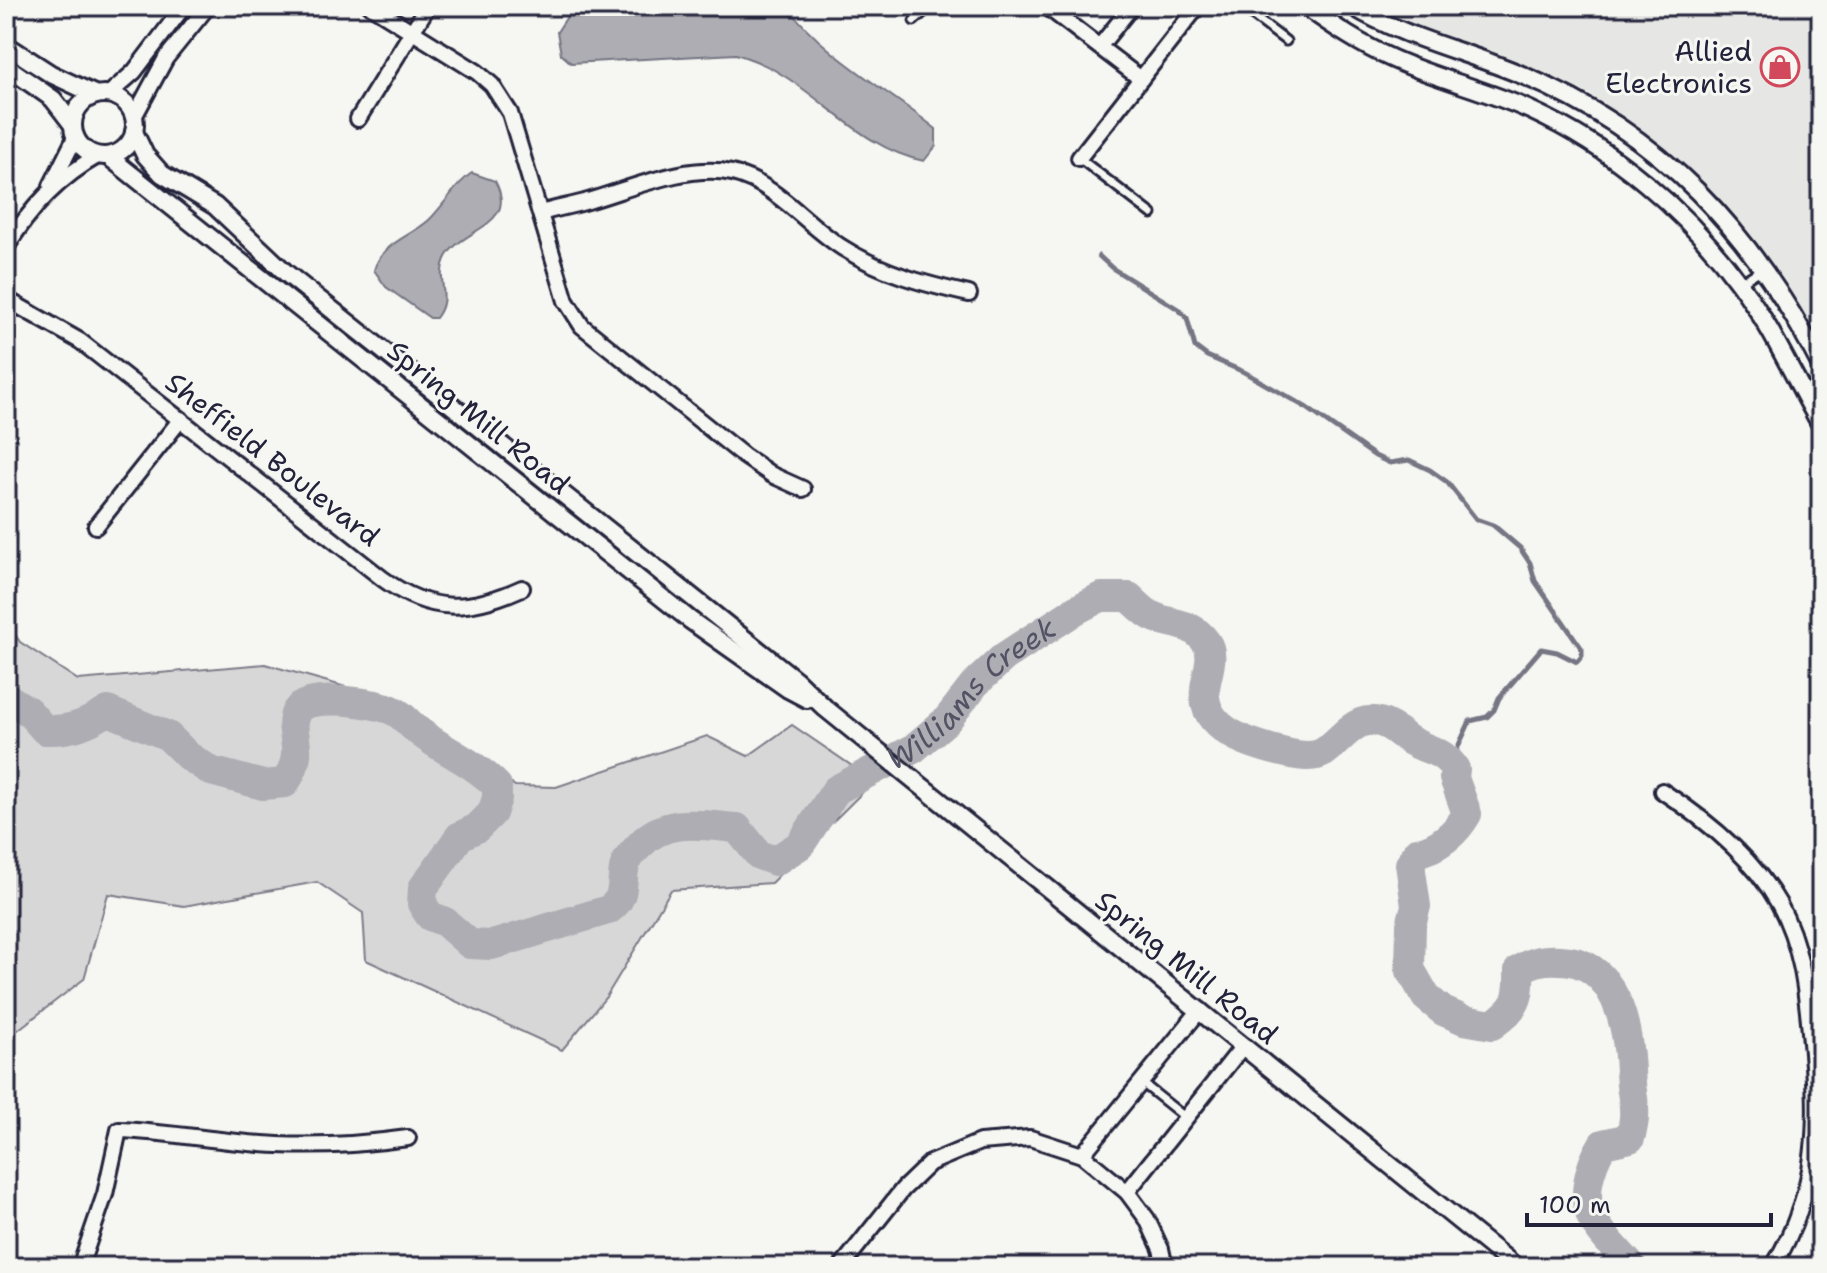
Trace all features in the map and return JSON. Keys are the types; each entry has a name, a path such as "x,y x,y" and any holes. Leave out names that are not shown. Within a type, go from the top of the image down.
{"street":[{"path":"48,192 74,130 80,106 102,95 134,72 184,6"},
{"path":"6,248 48,192 77,168 125,148 166,58 208,6"},
{"path":"371,6 477,72 492,85 510,113 566,301 582,326 744,456 772,475 803,489"},
{"path":"358,119 428,6"},
{"path":"1046,6 1141,79"},
{"path":"1100,46 1132,6"},
{"path":"1079,158 1198,6"},
{"path":"1305,6 1338,31 1391,58 1531,110 1607,154 1654,190 1696,230 1740,283 1767,325 1821,425"},
{"path":"1352,6 1440,46 1524,76 1603,117 1652,151 1697,191 1764,268 1790,307 1821,366"},
{"path":"6,45 51,74 125,102 134,125"},
{"path":"6,66 53,99 85,149 104,156"},
{"name":"Spring Mill Road","path":"134,125 145,155 162,174 215,206 286,273 796,680 825,708 1516,1267"},
{"name":"Spring Mill Road","path":"104,156 690,620 788,689 825,708"},
{"path":"541,213 684,174 710,171 730,173 769,190 840,247 876,268 924,284 969,294"},
{"name":"Sheffield Boulevard","path":"6,299 80,341 383,579 414,599 434,605 459,607 484,603 522,588"},
{"path":"96,526 181,419"},
{"path":"1662,791 1678,801 1748,862 1779,904 1798,949 1805,979 1816,1096 1816,1130 1806,1194 1773,1267"},
{"path":"1082,1155 1200,1010"},
{"path":"1127,1192 1243,1046"},
{"path":"80,1267 105,1194 119,1130 157,1131 293,1146 347,1145 408,1138"},
{"path":"841,1267 903,1189 930,1163 980,1142 1030,1138 1082,1155 1127,1192 1147,1219 1161,1249 1165,1267"}],"lane":[{"path":"914,21 931,6"},
{"path":"1240,6 1286,41"},
{"path":"1079,158 1152,214"},
{"path":"1740,283 1764,268"},
{"path":"1141,1082 1186,1118"}],"shaded area":[{"path":"574,6 787,6 838,57 936,129 936,146 924,161 884,147 781,74 736,54 571,63 561,54 557,32"},
{"path":"1375,6 1821,6 1821,348 1785,281 1745,226 1656,141 1591,95 1507,56 1407,22"},
{"path":"472,173 495,181 501,196 500,208 494,218 462,240 445,259 442,267 443,303 436,318 430,318 386,287 374,270 383,253 429,220"},
{"path":"6,621 20,642 78,680 265,664 402,703 515,786 556,787 707,736 748,756 792,725 874,781 771,883 671,890 606,997 562,1050 366,960 363,913 317,882 184,906 108,894 84,979 6,1039"}],"waterway":[{"path":"1099,256 1112,268 1178,309 1187,318 1195,347 1207,356 1244,372 1307,408 1375,456 1390,463 1409,460 1430,470 1447,482 1476,519 1493,525 1520,548 1530,563 1535,581 1582,649 1582,656 1577,662 1557,652 1541,649 1499,698 1494,710 1487,717 1470,721 1451,762"},
{"name":"Williams Creek","path":"6,697 28,711 45,730 78,726 108,711 168,736 188,756 211,771 263,785 285,783 289,776 296,755 294,718 299,708 306,704 345,701 394,711 497,786 492,813 477,828 460,836 423,888 422,904 430,916 445,922 470,944 492,945 608,910 620,895 629,857 650,836 661,830 685,825 737,828 759,855 775,861 800,845 836,790 913,749 947,720 975,684 1004,657 1101,597 1129,597 1149,614 1194,630 1206,642 1210,653 1206,703 1211,715 1230,733 1256,745 1303,756 1324,752 1361,723 1380,722 1441,755 1455,769 1454,778 1467,814 1446,839 1417,852 1410,864 1416,906 1411,925 1410,969 1426,997 1443,1011 1464,1020 1492,1025 1515,1002 1519,970 1533,963 1543,960 1579,963 1594,971 1606,984 1622,1016 1626,1035 1634,1119 1630,1138 1603,1144 1598,1152 1588,1183 1588,1204 1599,1229 1632,1267"}],"place":[{"name":"Allied Electronics","path":"1780,67"}]}
